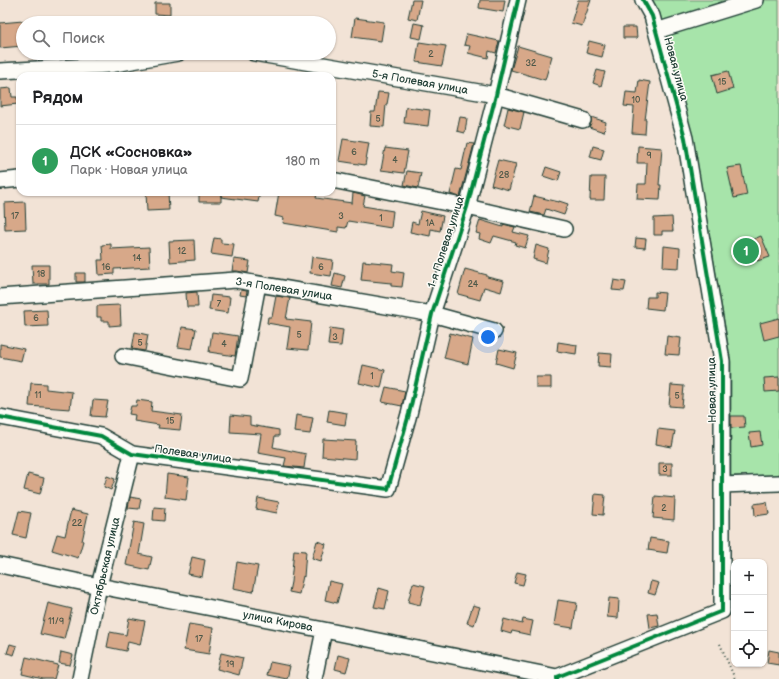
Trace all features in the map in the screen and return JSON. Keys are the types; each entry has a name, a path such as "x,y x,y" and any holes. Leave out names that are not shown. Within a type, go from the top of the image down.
{"street":[{"name":"1-я Полевая улица","path":"388,489 409,414 432,314 468,207 518,0"},
{"name":"Новая улица","path":"557,678 722,611 722,361 685,138 652,16 644,0"},
{"path":"656,31 756,0"},
{"path":"0,71 109,65 138,60"},
{"name":"5-я Полевая улица","path":"294,60 496,95 583,120"},
{"path":"0,181 16,179"},
{"path":"336,181 468,207 564,229"},
{"name":"3-я Полевая улица","path":"0,297 236,280 432,314 494,331"},
{"path":"123,356 240,379 258,284"},
{"name":"Полевая улица","path":"0,417 101,436 132,454 388,489"},
{"name":"Октябрьская улица","path":"80,679 99,586 132,454"},
{"path":"722,485 779,483"},
{"name":"улица Кирова","path":"0,565 557,678"},
{"path":"314,679 324,630"}],"path":[{"path":"720,644 735,679"}],"green space":[{"path":"652,0 779,0 779,475 731,476 731,362 693,139 660,14"}],"building":[{"path":"412,0 421,0 417,20 408,18"},
{"path":"480,0 505,0 503,12 479,8"},
{"path":"578,0 591,0 582,26 571,23"},
{"path":"155,3 170,3 170,15 155,14"},
{"path":"355,18 384,22 381,41 352,37"},
{"path":"16,22 16,47 0,48 0,23"},
{"path":"414,23 424,25 421,39 411,37"},
{"path":"623,27 636,27 637,38 623,38"},
{"path":"467,34 499,41 496,53 489,51 488,58 468,53 470,46 464,45"},
{"path":"589,41 605,45 602,57 586,53"},
{"path":"419,42 446,46 442,66 416,62"},
{"path":"518,46 552,56 545,80 511,70"},
{"path":"597,70 605,72 601,86 593,83"},
{"path":"728,71 733,89 717,94 712,75"},
{"path":"639,80 650,82 645,120 645,134 632,133 634,107 624,106 626,92 637,93"},
{"path":"11,88 12,97 16,97 16,104 0,106 0,89"},
{"path":"378,92 389,93 386,104 384,127 370,126 371,112 375,112"},
{"path":"406,107 430,110 428,126 404,123"},
{"path":"508,108 524,112 520,129 504,125"},
{"path":"460,117 467,118 465,133 457,131"},
{"path":"591,117 606,122 604,132 589,127"},
{"path":"343,139 369,143 365,165 339,161"},
{"path":"467,143 474,144 460,197 450,194 456,169 461,170"},
{"path":"593,146 604,149 601,160 590,157"},
{"path":"638,146 662,148 659,185 661,185 660,200 637,199 638,184 646,184 647,163 637,163"},
{"path":"385,148 408,151 404,173 381,170"},
{"path":"498,160 516,164 509,190 491,185"},
{"path":"741,166 747,195 734,198 727,168"},
{"path":"546,167 561,172 558,181 543,176"},
{"path":"407,171 421,173 418,188 404,185"},
{"path":"591,177 605,177 604,200 590,200"},
{"path":"353,193 365,196 363,206 393,211 391,228 348,221 346,228 338,227 338,232 283,223 284,218 275,216 278,196 316,196 316,198 352,203"},
{"path":"146,196 168,196 169,210 147,211"},
{"path":"199,196 221,196 221,202 199,202"},
{"path":"221,196 259,196 258,202"},
{"path":"534,196 568,204 564,215 546,209 544,215 530,212"},
{"path":"25,202 26,229 5,230 4,203"},
{"path":"421,211 443,216 440,231 431,229 430,236 410,232 412,222 418,224"},
{"path":"672,217 673,231 662,231 662,235 654,235 654,218"},
{"path":"480,220 503,227 503,224 515,227 513,232 529,236 525,248 515,245 516,242 494,236 491,243 479,239 480,234 476,233"},
{"path":"761,236 770,257 757,261 749,241"},
{"path":"214,238 221,239 221,243 234,244 232,257 211,254"},
{"path":"636,238 646,239 645,248 635,247"},
{"path":"194,240 195,260 170,262 169,241"},
{"path":"111,244 111,249 149,247 150,267 114,269 114,274 99,275 98,260 103,260 102,245"},
{"path":"536,245 549,249 546,263 533,259"},
{"path":"664,246 680,248 679,268 663,267"},
{"path":"312,257 333,260 331,276 310,273"},
{"path":"234,259 250,261 248,273 232,271"},
{"path":"363,261 393,264 392,271 404,273 402,287 391,286 391,283 361,280"},
{"path":"32,265 49,265 49,284 33,284"},
{"path":"465,269 504,281 501,292 484,287 480,300 458,294"},
{"path":"76,273 85,273 85,282 76,282"},
{"path":"335,273 345,276 342,288 332,286"},
{"path":"614,280 626,282 624,291 612,290"},
{"path":"241,290 247,291 246,296 240,295"},
{"path":"197,292 198,307 187,307 186,293"},
{"path":"655,292 665,293 663,310 646,308 647,297 655,297"},
{"path":"211,295 230,297 228,313 209,310"},
{"path":"276,296 290,298 286,319 311,322 308,350 287,348 290,327 267,323 268,317 272,317"},
{"path":"120,305 121,325 109,326 109,321 101,321 101,317 97,317 97,306"},
{"path":"47,310 48,326 25,327 24,311"},
{"path":"779,318 779,336 764,340 760,323"},
{"path":"182,327 196,329 192,349 178,347"},
{"path":"330,328 343,330 341,346 328,345"},
{"path":"135,332 148,335 145,351 132,349"},
{"path":"212,332 238,336 235,356 209,352"},
{"path":"450,333 473,339 468,364 444,358"},
{"path":"667,336 681,338 679,355 665,354"},
{"path":"558,342 577,345 576,354 557,351"},
{"path":"0,344 24,349 21,361 0,357"},
{"path":"499,349 517,353 513,368 496,363"},
{"path":"599,353 612,354 611,367 598,366"},
{"path":"363,365 385,370 381,388 359,383"},
{"path":"536,377 551,377 551,388 536,388"},
{"path":"779,377 779,391 765,392 764,378"},
{"path":"31,383 46,384 46,389 72,392 70,409 29,406"},
{"path":"671,385 684,386 682,407 669,406"},
{"path":"386,387 405,391 402,406 382,402"},
{"path":"93,400 108,401 105,417 91,416"},
{"path":"137,400 152,402 151,411 182,415 180,430 158,428 159,425 134,421 135,415 129,414 131,406 136,406"},
{"path":"329,410 347,413 345,425 327,422"},
{"path":"231,415 250,417 250,425 279,430 279,436 275,436 273,447 306,454 304,468 284,466 286,458 258,453 261,434 230,432"},
{"path":"296,415 313,418 310,434 294,432"},
{"path":"731,416 744,416 745,427 731,428"},
{"path":"658,429 675,431 672,447 656,444"},
{"path":"760,432 762,445 751,447 749,433"},
{"path":"323,439 356,441 355,459 322,456"},
{"path":"659,463 672,463 672,475 659,475"},
{"path":"28,474 44,478 40,494 24,490"},
{"path":"167,474 189,477 186,500 165,497"},
{"path":"107,476 115,479 111,490 104,487"},
{"path":"595,494 605,495 603,515 593,514"},
{"path":"655,496 675,498 674,520 653,518"},
{"path":"130,497 141,499 139,509 128,508"},
{"path":"258,498 279,502 277,513 256,509"},
{"path":"767,502 769,514 755,516 754,504"},
{"path":"154,507 165,508 164,521 153,520"},
{"path":"71,510 88,514 78,558 52,550 57,534 65,536"},
{"path":"19,511 31,513 26,538 13,535"},
{"path":"134,522 144,524 139,554 152,557 149,570 126,565"},
{"path":"650,538 669,541 667,553 648,550"},
{"path":"317,541 326,544 321,561 312,558"},
{"path":"294,550 306,551 304,577 303,576 299,594 289,592"},
{"path":"192,557 205,560 202,577 188,574"},
{"path":"237,562 258,566 253,592 233,588"},
{"path":"517,572 526,574 523,585 514,583"},
{"path":"329,581 342,584 337,603 325,600"},
{"path":"651,581 659,583 655,595 648,593"},
{"path":"413,583 425,586 420,605 408,602"},
{"path":"379,588 389,591 385,609 374,607"},
{"path":"609,598 619,599 618,618 607,617"},
{"path":"558,600 577,603 573,628 554,625"},
{"path":"48,603 72,609 64,639 40,634"},
{"path":"473,605 480,607 474,625 467,623"},
{"path":"657,613 659,626 650,628 648,614"},
{"path":"129,618 145,621 140,645 128,642 126,651 107,647 110,632 126,635"},
{"path":"504,619 522,624 523,619 533,621 530,635 512,631 511,634 501,631"},
{"path":"189,624 213,628 209,654 184,650"},
{"path":"10,644 17,646 14,655 7,653"},
{"path":"769,650 779,652 779,665 767,663"},
{"path":"61,652 73,655 70,665 59,663"},
{"path":"221,653 243,658 239,675 217,669"},
{"path":"338,655 350,658 346,672 335,669"},
{"path":"26,657 58,665 54,679 43,679 22,674"},
{"path":"270,662 290,666 287,679 267,675"}],"cycle path":[{"path":"0,417 101,436 132,454 388,489 409,414 432,314 467,207 496,95 518,0"},
{"path":"557,679 557,677 722,611 722,361 685,138 652,16 643,0"}],"place":[{"name":"ДСК «Сосновка»","path":"746,251"}]}
